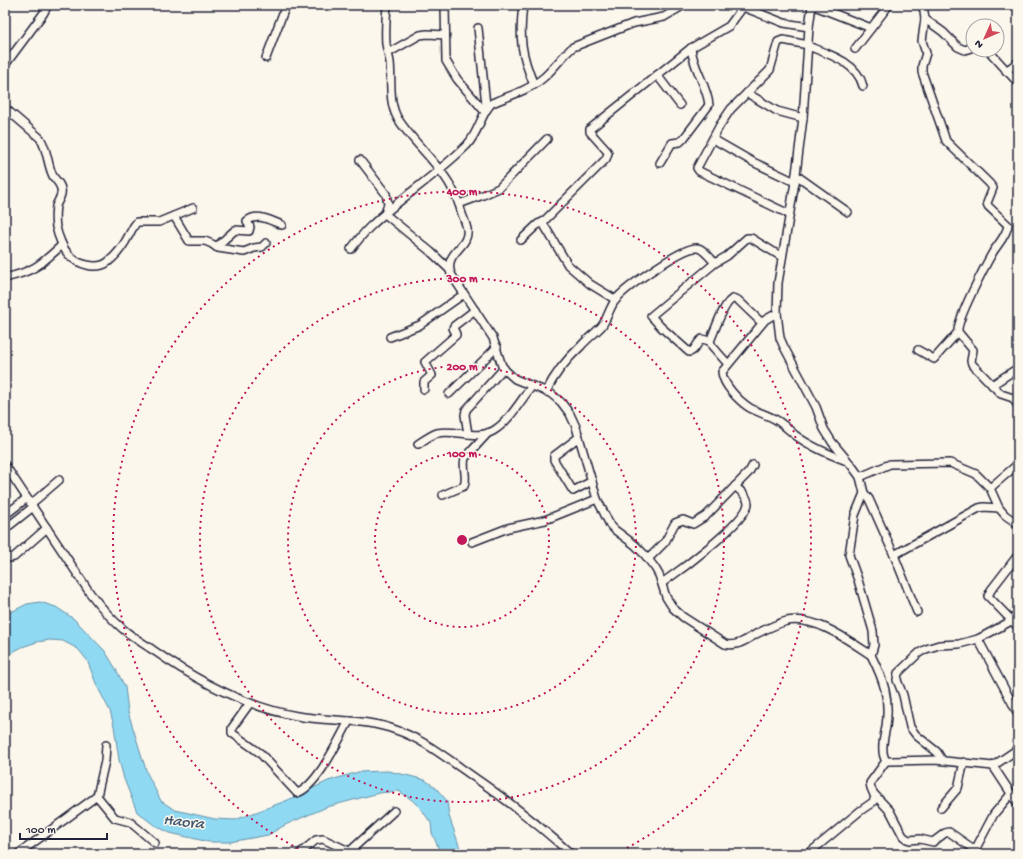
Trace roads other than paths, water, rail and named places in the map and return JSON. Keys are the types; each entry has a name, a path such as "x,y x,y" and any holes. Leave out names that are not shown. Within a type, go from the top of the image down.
{"street":[{"path":"5,65 48,5"},
{"path":"266,58 286,5"},
{"path":"387,5 385,28 392,99 395,112 407,131 449,182 459,204 467,228 467,234 460,248 451,260 449,269"},
{"path":"446,5 446,61 456,79 486,110"},
{"path":"523,5 521,35 522,53 534,85"},
{"path":"351,249 368,229 384,214 439,170 472,139 486,110 492,103 534,85 574,47 634,23 664,17 684,5"},
{"path":"871,28 812,5 809,27 803,118 778,282 777,313 780,338 788,356 816,407 828,436 860,477 864,493 869,499 894,555 916,612"},
{"path":"855,49 889,5"},
{"path":"918,350 932,359 936,358 958,332 959,321 993,253 1006,232 1008,225 988,206 987,203 993,188 946,141 922,72 922,66 926,53 922,41 924,19 923,5"},
{"path":"521,240 538,224 543,222 545,218 606,158 608,154 607,151 590,132 590,129 691,48 729,26 741,6 784,23 809,27"},
{"path":"924,19 943,32 958,47 965,50"},
{"path":"478,28 486,110"},
{"path":"388,53 420,35 445,35"},
{"path":"789,214 698,170 699,163 712,139 731,109 770,70 778,42 783,40 808,45 847,64 858,74 863,86"},
{"path":"660,162 672,143 680,142 684,138 709,105 708,97 692,59 691,48"},
{"path":"995,58 1018,83"},
{"path":"1006,71 1018,62"},
{"path":"657,76 680,105"},
{"path":"747,93 777,111 803,118"},
{"path":"5,108 40,138 44,144 54,177 62,190 56,206 55,216 57,229 62,245 69,255 77,261 93,266 106,264 116,255 127,240 133,226 137,222 159,222 193,208"},
{"path":"712,139 753,162 795,178 848,212"},
{"path":"459,204 499,188 547,140"},
{"path":"360,160 386,194 388,204 384,214"},
{"path":"384,214 431,252 449,269 464,294 490,331 504,368 511,376 550,393 561,402 570,414 576,427 597,499 606,519 615,530 635,545 648,559 658,572 670,603 683,617 725,644 732,646 777,624 795,621 830,629 871,655 881,678 888,702 888,714 883,747 883,757 886,761"},
{"path":"174,216 189,241 205,241 216,247 244,252 256,247 262,247 266,244"},
{"path":"216,247 235,230 249,231 250,227 247,221 250,218 260,217 282,226"},
{"path":"543,222 568,264 590,284 616,300"},
{"path":"710,341 700,340 693,351 689,352 651,316 715,263 727,256 747,238 751,238 782,257"},
{"path":"5,278 23,273 39,266 62,245"},
{"path":"546,392 567,360 603,324 609,310 616,300 648,273 692,248 700,248 715,263"},
{"path":"390,337 420,325 464,294"},
{"path":"728,364 712,346 710,341 720,314 732,299 735,298 739,301 762,323"},
{"path":"424,389 424,382 432,375 425,362 456,335 454,326 475,310"},
{"path":"777,313 768,317 762,323 722,372 726,383 750,408 785,425 793,433 815,448 848,461"},
{"path":"958,332 973,350 971,361 972,364 1001,394 1013,398 1018,406"},
{"path":"449,394 497,347"},
{"path":"468,434 465,414 466,410 504,368"},
{"path":"992,385 1018,368"},
{"path":"418,444 436,434 479,435 488,433 499,427 504,422 532,386"},
{"path":"443,495 464,486 466,481 465,458 488,433"},
{"path":"579,437 554,456 554,460 573,491 592,481"},
{"path":"860,477 890,464 950,463 976,474 990,488 999,508 1018,524"},
{"path":"990,488 1018,464"},
{"path":"5,465 8,476 30,503 102,609 124,630 170,662 228,694 250,703 297,716 381,725 410,735 431,747 483,783 539,826 571,854"},
{"path":"648,559 665,542 675,523 683,520 693,524 706,516 749,472 753,465"},
{"path":"5,529 30,503 59,480"},
{"path":"662,583 699,556 726,533 743,513 748,504 747,498 735,486"},
{"path":"864,493 855,515 849,555 873,631 874,645 871,655"},
{"path":"472,542 508,528 545,520 597,499"},
{"path":"5,515 30,503"},
{"path":"894,555 979,508 999,508"},
{"path":"5,556 9,558 14,557 47,528"},
{"path":"1018,555 988,594 990,598 1013,620 1018,627"},
{"path":"942,760 937,752 916,736 910,727 904,695 897,680 898,673 919,653 926,649 939,645 959,644 978,639 1013,620"},
{"path":"978,639 1018,714"},
{"path":"250,703 232,728 232,733 260,753 298,793 304,790 319,772 349,721"},
{"path":"18,854 97,796 105,761 106,745"},
{"path":"886,761 902,762 942,760 993,766 1018,749"},
{"path":"886,761 870,783 871,788 874,794 890,811 903,836 910,840 920,839 933,842 945,833 949,832 974,852 994,814 1012,794"},
{"path":"941,808 958,788 964,762"},
{"path":"993,766 1018,804"},
{"path":"808,854 873,802 875,797 874,794"},
{"path":"97,796 115,818 130,822 155,842"},
{"path":"299,854 320,839 352,852 394,811"}],"water":[{"name":"Haora","path":"40,602 56,607 74,619 105,651 125,687 128,712 147,773 161,801 175,810 215,819 235,820 288,800 328,781 358,772 388,771 425,780 436,788 447,801 449,816 462,854 441,854 432,833 431,823 421,809 412,800 399,791 379,793 327,807 285,825 268,835 230,842 209,842 170,833 154,825 137,812 124,779 110,711 97,686 87,660 78,649 63,641 50,640 37,642 22,647 11,653 5,663 5,615 27,604"}]}
